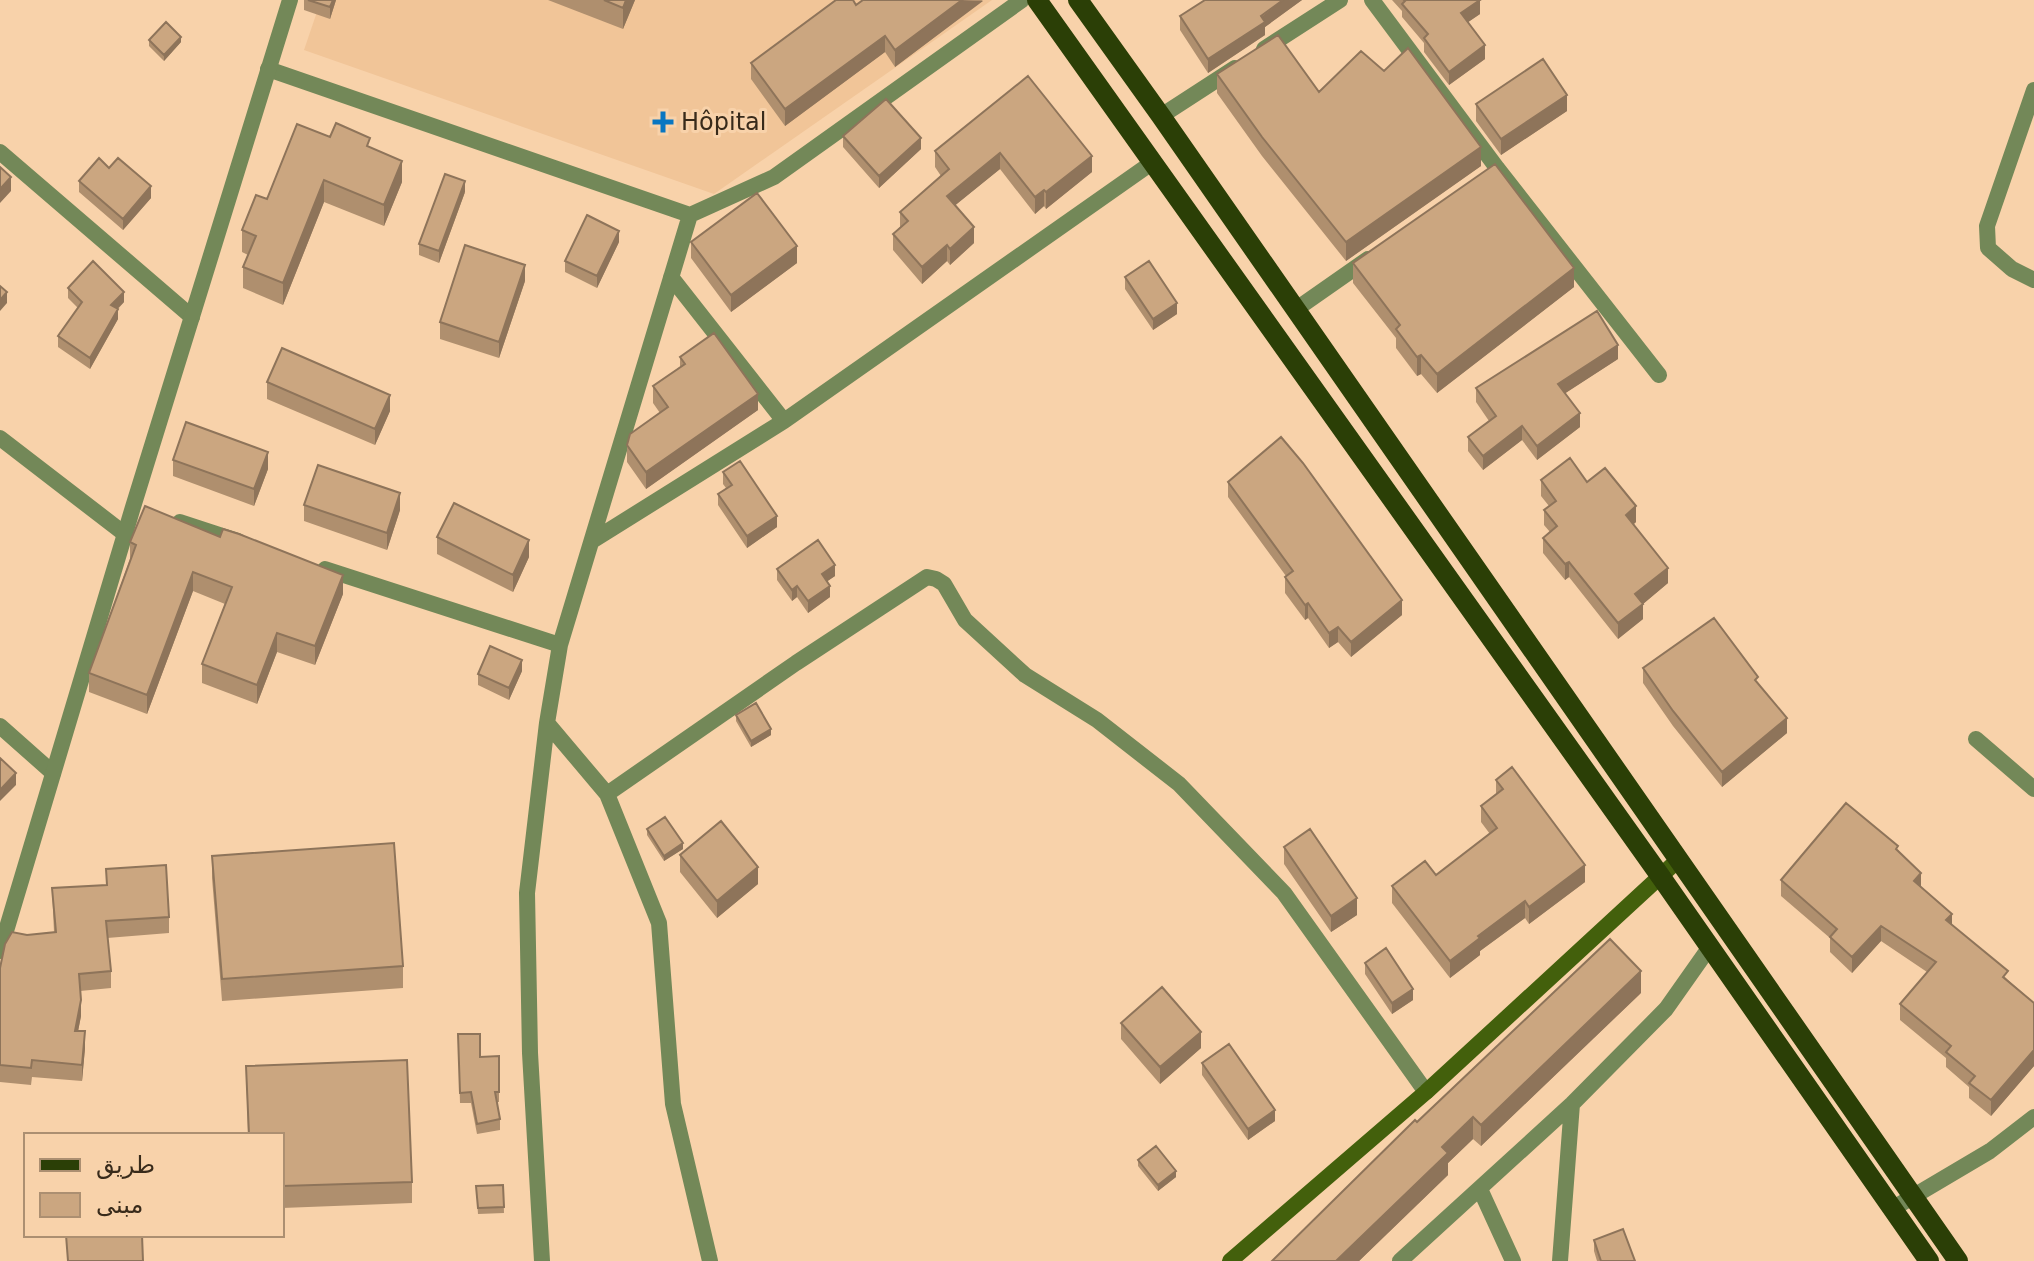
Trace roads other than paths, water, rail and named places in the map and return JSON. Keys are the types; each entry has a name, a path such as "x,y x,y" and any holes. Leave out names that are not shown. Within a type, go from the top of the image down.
{"main road":[{"path":"1037,0 1661,877 1929,1261"},
{"path":"1078,0 1958,1261"},
{"path":"1230,1261 1426,1092 1678,860"}],"street":[{"path":"0,951 126,535 148,512 192,317 290,0"},
{"path":"268,69 690,215 774,177 1022,0"},
{"path":"1161,116 1340,0"},
{"path":"1372,0 1491,172 1659,375"},
{"path":"2034,90 1987,226 1988,248 2012,269 2034,280"},
{"path":"0,152 192,317"},
{"path":"592,541 784,421 1153,162"},
{"path":"542,1261 530,1053 527,893 547,723 560,645 690,215"},
{"path":"1295,310 1384,248"},
{"path":"671,277 784,421"},
{"path":"0,438 126,535"},
{"path":"148,512 251,545"},
{"path":"310,564 560,645"},
{"path":"607,794 927,577 936,579 944,584 965,620 1015,666 1097,720 1179,784 1284,893 1426,1092"},
{"path":"547,723 607,794 659,923 673,1104 710,1261"},
{"path":"0,726 53,773"},
{"path":"1976,739 2034,789"},
{"path":"1400,1261 1572,1104 1666,1009 1709,948"},
{"path":"1560,1261 1572,1104"},
{"path":"1892,1209 1990,1151 2034,1117"},
{"path":"1480,1189 1513,1261"}],"place":[{"name":"Hôpital","path":"663,122"}]}
